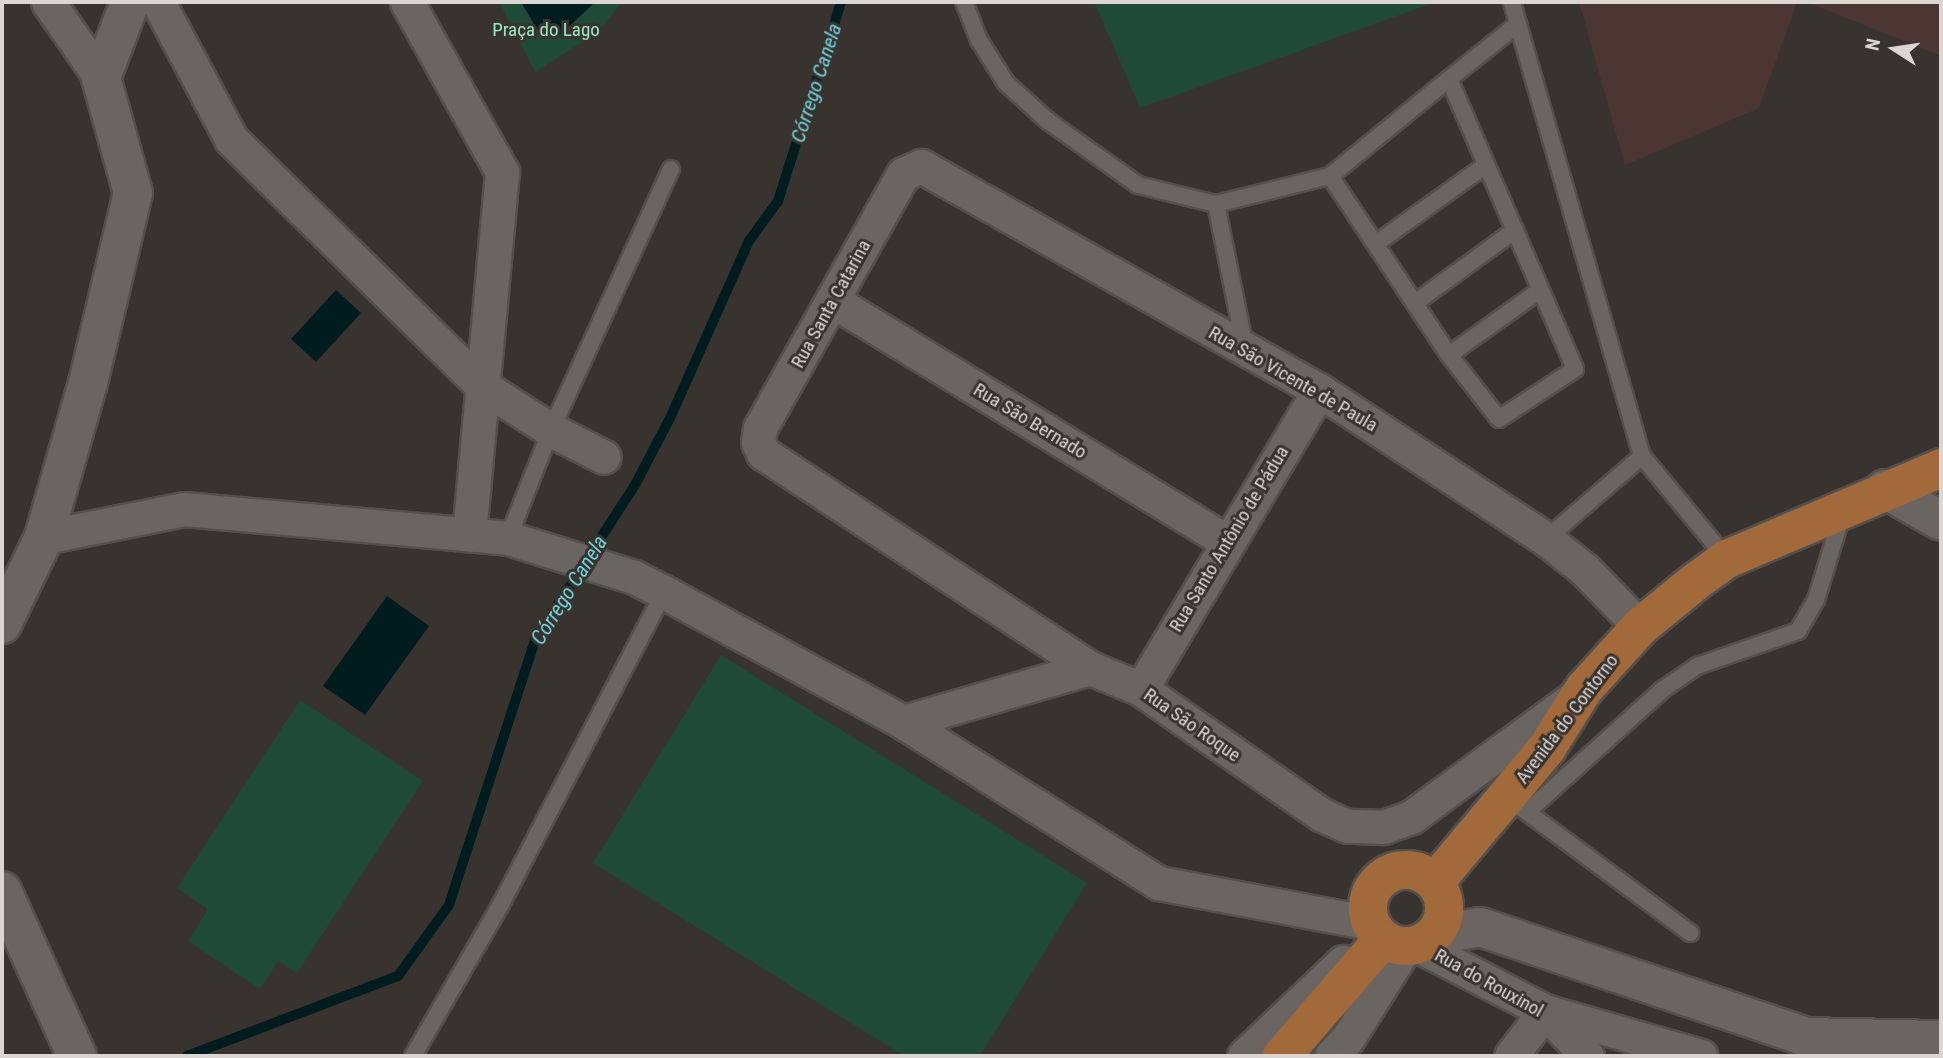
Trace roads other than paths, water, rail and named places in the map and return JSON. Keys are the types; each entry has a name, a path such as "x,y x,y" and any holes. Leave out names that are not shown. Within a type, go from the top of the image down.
{"main road":[{"name":"Avenida do Contorno","path":"1436,882 1517,804 1584,689 1640,627 1727,559 1885,489 1941,468"},
{"path":"1282,1056 1397,937 1445,910 1436,882 1407,869 1381,878 1371,891 1367,907 1397,937"}],"street":[{"path":"2,624 44,537 89,383 133,193 102,78 48,2"},
{"path":"102,78 130,2"},
{"path":"158,2 231,139 482,386 551,430 604,457"},
{"path":"407,2 502,172 469,534"},
{"name":"Rua Santa Catarina","path":"763,453 758,442 760,428 903,174 921,166"},
{"name":"Rua São Vicente de Paula","path":"921,166 1319,390 1546,539 1585,570 1640,627"},
{"name":"Rua São Bernado","path":"833,301 1226,541"},
{"name":"Rua Santo Antônio de Pádua","path":"1141,689 1226,541 1319,390"},
{"name":"Rua São Roque","path":"763,453 1090,668 1141,689 1322,815 1348,826 1382,827 1411,817 1584,689"},
{"path":"1885,489 1941,521"},
{"name":"Rua do Rouxinol","path":"44,537 184,509 508,538 634,577 903,722 1159,883 1397,937 1545,1011 1587,1056"},
{"path":"903,722 1090,668"},
{"path":"2,891 77,1056"},
{"path":"1244,1056 1397,937 1480,927 1806,1037 1941,1040"},
{"path":"1331,1056 1348,1038 1397,937"},
{"path":"1511,1056 1545,1011 1701,1056"}],"lane":[{"path":"964,2 979,40 1006,83 1048,121 1138,185 1216,204 1329,176 1518,24"},
{"path":"1513,2 1642,456 1727,559"},
{"path":"1329,176 1377,243 1449,355 1499,419 1575,369 1449,79"},
{"path":"1377,243 1486,165"},
{"path":"508,538 551,430 671,169"},
{"path":"1216,204 1245,350"},
{"path":"1415,303 1515,230"},
{"path":"1449,355 1540,290"},
{"path":"1546,539 1642,456"},
{"path":"1690,933 1517,804 1688,672 1798,631 1816,600 1844,507"},
{"path":"413,1056 500,906 664,592"}],"water":[{"path":"521,2 595,2 558,37 541,36"},
{"path":"336,290 361,313 316,362 291,339"},
{"path":"387,596 429,626 365,715 323,686"}],"waterway":[{"name":"Córrego Canela","path":"187,1056 398,976 449,905 535,640 635,485 671,416 749,241 778,201 841,2"}],"park label":[{"name":"Praça do Lago","path":"546,30"}]}
